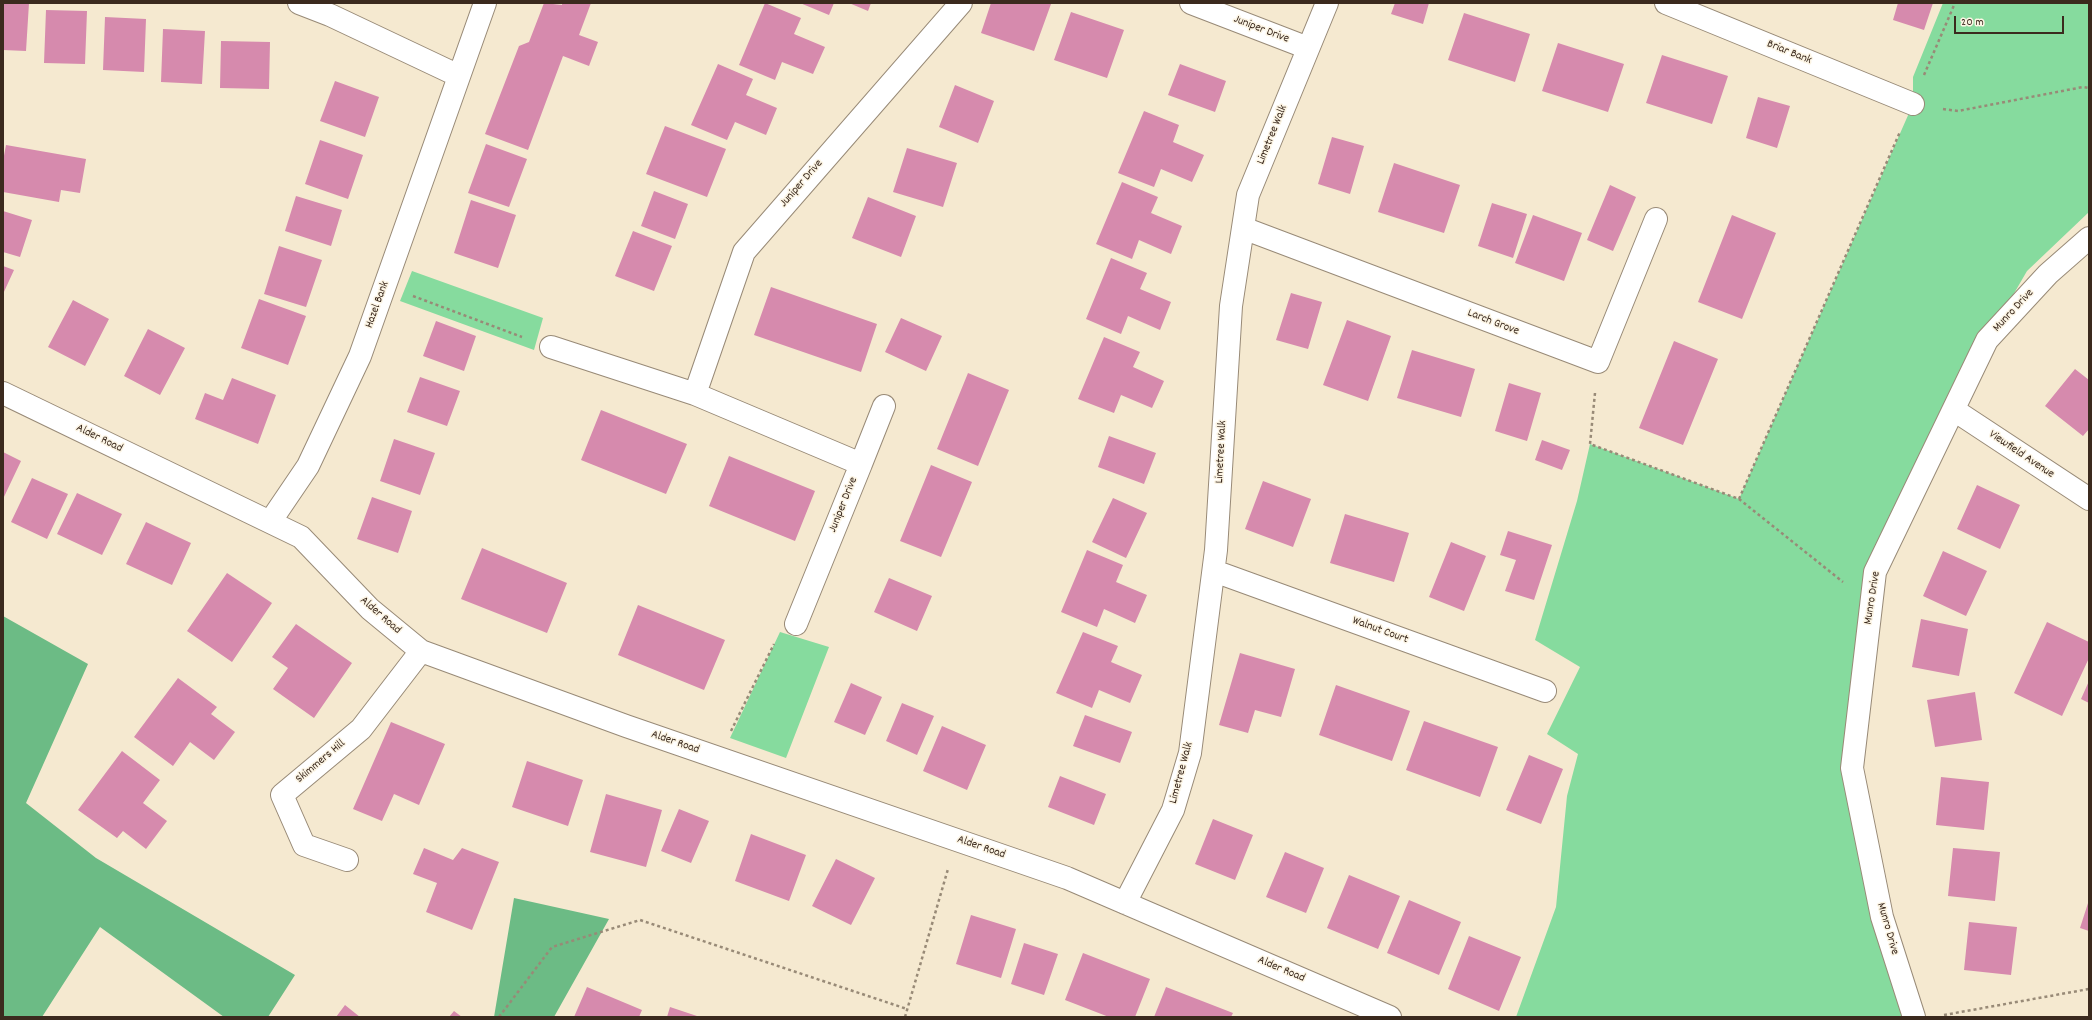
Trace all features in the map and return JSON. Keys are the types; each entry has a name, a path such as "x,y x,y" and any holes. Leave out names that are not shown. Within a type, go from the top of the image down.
{"street":[{"path":"300,3 330,15 459,76"},
{"name":"Hazel Bank","path":"270,522 308,466 360,356 485,3"},
{"name":"Juniper Drive","path":"695,394 744,252 961,3"},
{"name":"Juniper Drive","path":"1192,3 1308,48"},
{"name":"Limetree Walk","path":"1125,903 1173,810 1190,754 1214,571 1231,306 1248,195 1327,3"},
{"name":"Briar Bank","path":"1666,3 1913,104"},
{"path":"1598,362 1656,219"},
{"name":"Larch Grove","path":"1243,228 1598,362"},
{"name":"Munro Drive","path":"1914,1017 1882,917 1852,768 1875,572 1987,340 2048,274 2089,238"},
{"name":"Juniper Drive","path":"551,347 695,394 861,464 796,624"},
{"name":"Alder Road","path":"3,392 301,537 370,608 422,651 718,758 1067,878 1390,1017"},
{"path":"861,464 884,406"},
{"name":"Viewfield Avenue","path":"1954,410 2089,499"},
{"name":"Walnut Court","path":"1214,571 1545,692"},
{"name":"Skimmers Hill","path":"347,860 304,845 282,794 361,729 422,651"}],"path":[{"path":"1739,499 1913,104 1955,3"},
{"path":"1913,104 1958,111 2083,87 2089,88"},
{"path":"385,286 551,347"},
{"path":"1598,362 1590,444 1739,499 1871,605"},
{"path":"718,758 780,632 796,624"},
{"path":"905,1017 956,840"},
{"path":"499,1017 552,947 640,920 907,1009"},
{"path":"1939,1016 2089,989"}],"green space":[{"path":"1943,3 2089,3 2089,212 2027,271 1987,340 1875,572 1852,768 1905,1017 1516,1017 1556,907 1567,796 1578,754 1547,734 1580,667 1535,640 1577,501 1590,444 1739,499 1913,104 1913,77"},
{"path":"412,271 543,318 534,350 400,301"},
{"path":"3,616 88,664 26,803 96,858 295,975 268,1017 224,1017 100,927 42,1017 3,1017"},
{"path":"780,632 829,647 786,758 730,738"},
{"path":"514,898 609,919 554,1017 494,1017"}],"building":[{"path":"3,3 29,3 26,51 3,50"},
{"path":"544,3 562,5 562,3 591,3 579,35 598,42 589,66 563,56 528,150 485,134 519,46 529,42"},
{"path":"765,3 801,18 794,34 825,47 813,74 782,62 775,80 739,65"},
{"path":"800,3 834,3 829,15"},
{"path":"849,3 871,3 868,11"},
{"path":"991,3 1051,4 1034,51 981,33"},
{"path":"1395,3 1429,3 1423,24 1391,14"},
{"path":"1898,3 1933,3 1924,30 1893,20"},
{"path":"46,10 87,11 85,64 44,63"},
{"path":"1071,12 1124,30 1107,78 1054,60"},
{"path":"1464,13 1530,34 1515,82 1448,60"},
{"path":"105,17 146,19 144,72 103,70"},
{"path":"163,29 205,31 202,84 161,82"},
{"path":"221,41 270,42 269,89 220,88"},
{"path":"1558,43 1624,64 1608,112 1542,91"},
{"path":"1662,55 1728,76 1712,124 1646,103"},
{"path":"718,64 753,79 746,95 777,108 766,135 735,122 727,140 691,125"},
{"path":"1180,64 1226,81 1215,112 1168,95"},
{"path":"335,81 379,97 365,137 320,121"},
{"path":"955,85 994,101 978,143 939,127"},
{"path":"1758,97 1790,106 1777,148 1746,138"},
{"path":"1144,111 1179,125 1173,142 1204,155 1192,182 1161,169 1154,187 1118,173"},
{"path":"665,126 726,149 707,197 646,174"},
{"path":"1332,137 1364,146 1350,194 1318,184"},
{"path":"320,140 363,155 348,199 305,184"},
{"path":"486,144 527,159 509,207 468,193"},
{"path":"6,145 86,159 80,193 61,190 59,202 3,192 3,161"},
{"path":"907,148 957,163 943,207 893,192"},
{"path":"1394,163 1460,185 1444,233 1378,212"},
{"path":"1122,182 1158,197 1151,213 1182,226 1171,254 1139,240 1132,259 1096,244"},
{"path":"1610,185 1636,197 1613,251 1587,240"},
{"path":"654,191 688,204 675,239 641,226"},
{"path":"296,196 342,210 331,246 285,231"},
{"path":"868,197 916,216 901,257 852,238"},
{"path":"471,200 516,215 498,268 454,253"},
{"path":"1492,203 1527,214 1513,258 1478,246"},
{"path":"3,211 32,220 20,257 3,252"},
{"path":"1533,215 1582,233 1564,281 1515,263"},
{"path":"1732,215 1776,233 1742,319 1698,302"},
{"path":"633,231 672,246 654,291 615,276"},
{"path":"279,246 322,260 306,307 264,294"},
{"path":"1111,258 1147,273 1140,289 1171,302 1160,330 1128,316 1121,334 1086,319"},
{"path":"3,266 14,270 3,294"},
{"path":"771,287 877,324 861,372 754,335"},
{"path":"1291,293 1322,302 1308,349 1276,340"},
{"path":"259,299 306,316 288,365 241,348"},
{"path":"73,300 109,319 85,366 48,347"},
{"path":"901,318 942,336 926,371 885,352"},
{"path":"1347,320 1391,336 1368,401 1323,385"},
{"path":"436,321 476,336 464,371 423,356"},
{"path":"148,329 185,348 160,395 124,376"},
{"path":"1104,337 1140,352 1133,367 1164,381 1152,408 1121,395 1114,413 1078,399"},
{"path":"1674,341 1718,359 1683,445 1639,428"},
{"path":"1412,350 1475,369 1461,417 1397,398"},
{"path":"2075,369 2089,380 2089,429 2083,436 2045,406"},
{"path":"968,373 1009,390 978,466 937,449"},
{"path":"420,377 460,391 447,426 407,412"},
{"path":"232,378 276,395 258,444 195,419 205,393 223,400"},
{"path":"1509,383 1541,393 1527,441 1495,431"},
{"path":"601,410 687,444 666,494 581,460"},
{"path":"1109,436 1156,453 1144,484 1098,467"},
{"path":"394,439 435,453 420,495 380,481"},
{"path":"1542,440 1570,450 1562,470 1535,460"},
{"path":"3,452 21,461 3,499"},
{"path":"729,456 815,491 795,541 709,506"},
{"path":"931,465 972,482 941,557 900,541"},
{"path":"32,478 68,494 47,539 11,522"},
{"path":"1263,481 1311,499 1293,547 1245,529"},
{"path":"1977,485 2020,505 2000,549 1957,529"},
{"path":"77,493 122,514 102,555 57,534"},
{"path":"372,497 412,511 398,553 357,539"},
{"path":"1113,498 1147,513 1126,558 1092,542"},
{"path":"1345,514 1409,533 1394,582 1330,563"},
{"path":"146,522 191,543 172,585 126,564"},
{"path":"1508,531 1552,545 1534,600 1505,591 1516,560 1500,555"},
{"path":"1451,542 1486,556 1464,611 1429,597"},
{"path":"482,548 567,583 547,633 461,599"},
{"path":"1087,550 1123,565 1116,582 1147,595 1135,623 1104,609 1097,627 1061,612"},
{"path":"1943,551 1987,571 1966,616 1923,596"},
{"path":"227,573 272,603 232,662 187,631"},
{"path":"889,578 932,596 917,631 874,612"},
{"path":"638,605 725,640 704,690 618,655"},
{"path":"1921,619 1968,629 1959,676 1912,667"},
{"path":"2047,622 2089,642 2089,658 2062,716 2014,693"},
{"path":"296,624 352,663 314,718 273,689 288,668 272,657"},
{"path":"1083,632 1118,646 1111,662 1142,675 1130,703 1099,690 1092,708 1056,693"},
{"path":"1240,653 1295,669 1281,717 1255,710 1248,733 1219,725"},
{"path":"178,678 217,707 211,714 235,732 214,760 190,742 173,766 134,737"},
{"path":"2089,681 2089,703 2081,699"},
{"path":"851,683 882,697 865,735 834,722"},
{"path":"1336,685 1410,711 1392,761 1319,735"},
{"path":"1975,692 1982,740 1935,747 1927,700"},
{"path":"902,703 934,716 917,755 886,741"},
{"path":"1085,715 1132,732 1120,763 1073,746"},
{"path":"1424,721 1498,747 1480,797 1406,770"},
{"path":"391,722 445,744 419,805 394,794 382,821 353,809"},
{"path":"942,726 986,745 967,790 923,771"},
{"path":"122,751 160,780 143,803 167,821 146,849 123,831 117,838 78,810"},
{"path":"1529,755 1563,769 1541,824 1506,810"},
{"path":"527,761 583,780 568,826 512,807"},
{"path":"1060,776 1106,794 1094,825 1048,807"},
{"path":"1941,777 1989,782 1984,830 1936,825"},
{"path":"606,794 662,810 646,867 590,852"},
{"path":"679,809 709,821 691,863 661,851"},
{"path":"1213,819 1253,835 1235,880 1195,864"},
{"path":"751,834 806,855 789,901 735,881"},
{"path":"424,848 453,860 462,848 499,862 472,930 426,912 437,883 413,874"},
{"path":"1953,848 2000,852 1995,901 1948,896"},
{"path":"1285,852 1324,868 1306,913 1266,897"},
{"path":"836,859 875,878 851,925 812,906"},
{"path":"1349,875 1400,896 1378,949 1327,928"},
{"path":"1409,900 1461,922 1439,975 1387,953"},
{"path":"2089,900 2089,931 2080,928"},
{"path":"971,915 1016,929 1001,978 956,964"},
{"path":"1969,922 2017,927 2011,975 1964,970"},
{"path":"1469,936 1521,957 1499,1011 1448,989"},
{"path":"1024,943 1058,954 1044,995 1011,984"},
{"path":"1083,953 1150,979 1135,1017 1109,1017 1065,1000"},
{"path":"587,987 642,1010 639,1017 574,1017"},
{"path":"1166,987 1233,1013 1231,1017 1154,1017"},
{"path":"345,1005 360,1017 336,1017"},
{"path":"670,1007 700,1017 667,1017"},
{"path":"454,1011 462,1017 449,1017"}]}
